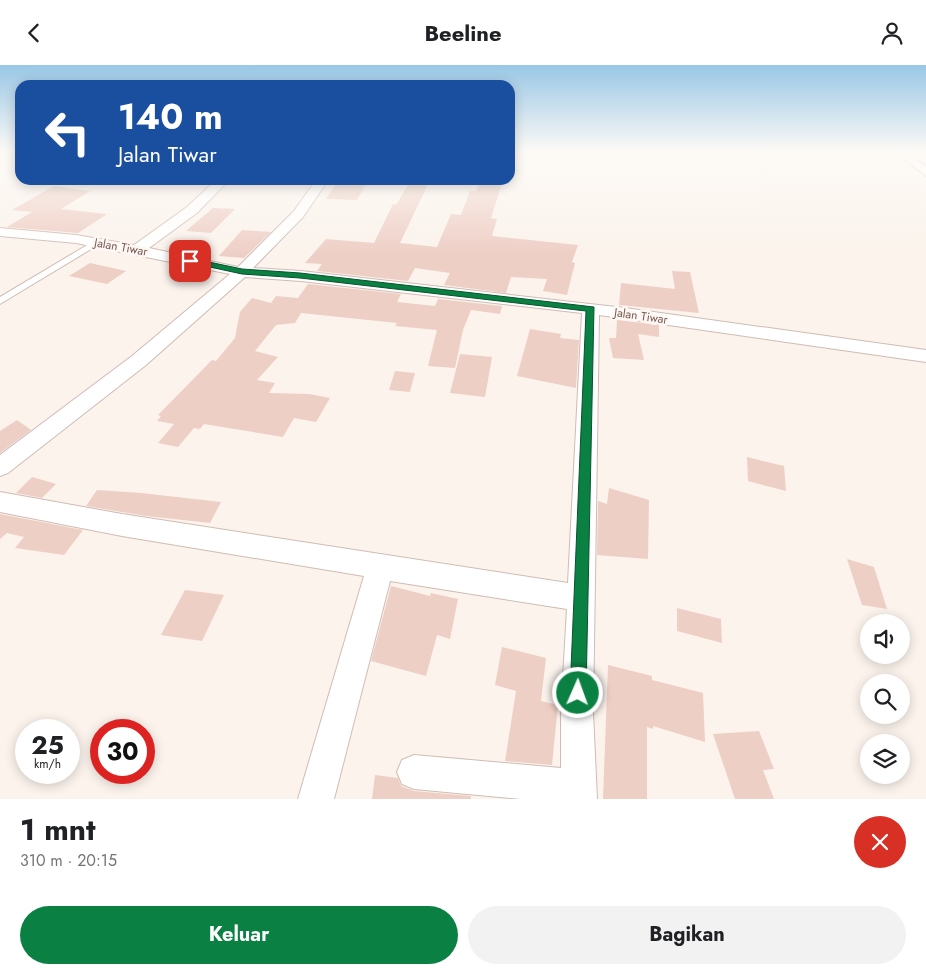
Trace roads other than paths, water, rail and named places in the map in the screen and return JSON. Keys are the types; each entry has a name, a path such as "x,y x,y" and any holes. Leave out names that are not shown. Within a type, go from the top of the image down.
{"street":[{"path":"138,249 192,211 219,185"},
{"path":"0,467 147,355 242,272 314,196 319,185"},
{"name":"Jalan Tiwar","path":"0,232 138,249 242,272 310,277 591,309 926,356"},
{"path":"414,772 578,793 577,713 591,309"},
{"path":"0,502 122,525 581,598"},
{"path":"316,799 380,567"}],"lane":[{"path":"0,301 97,243"}]}
